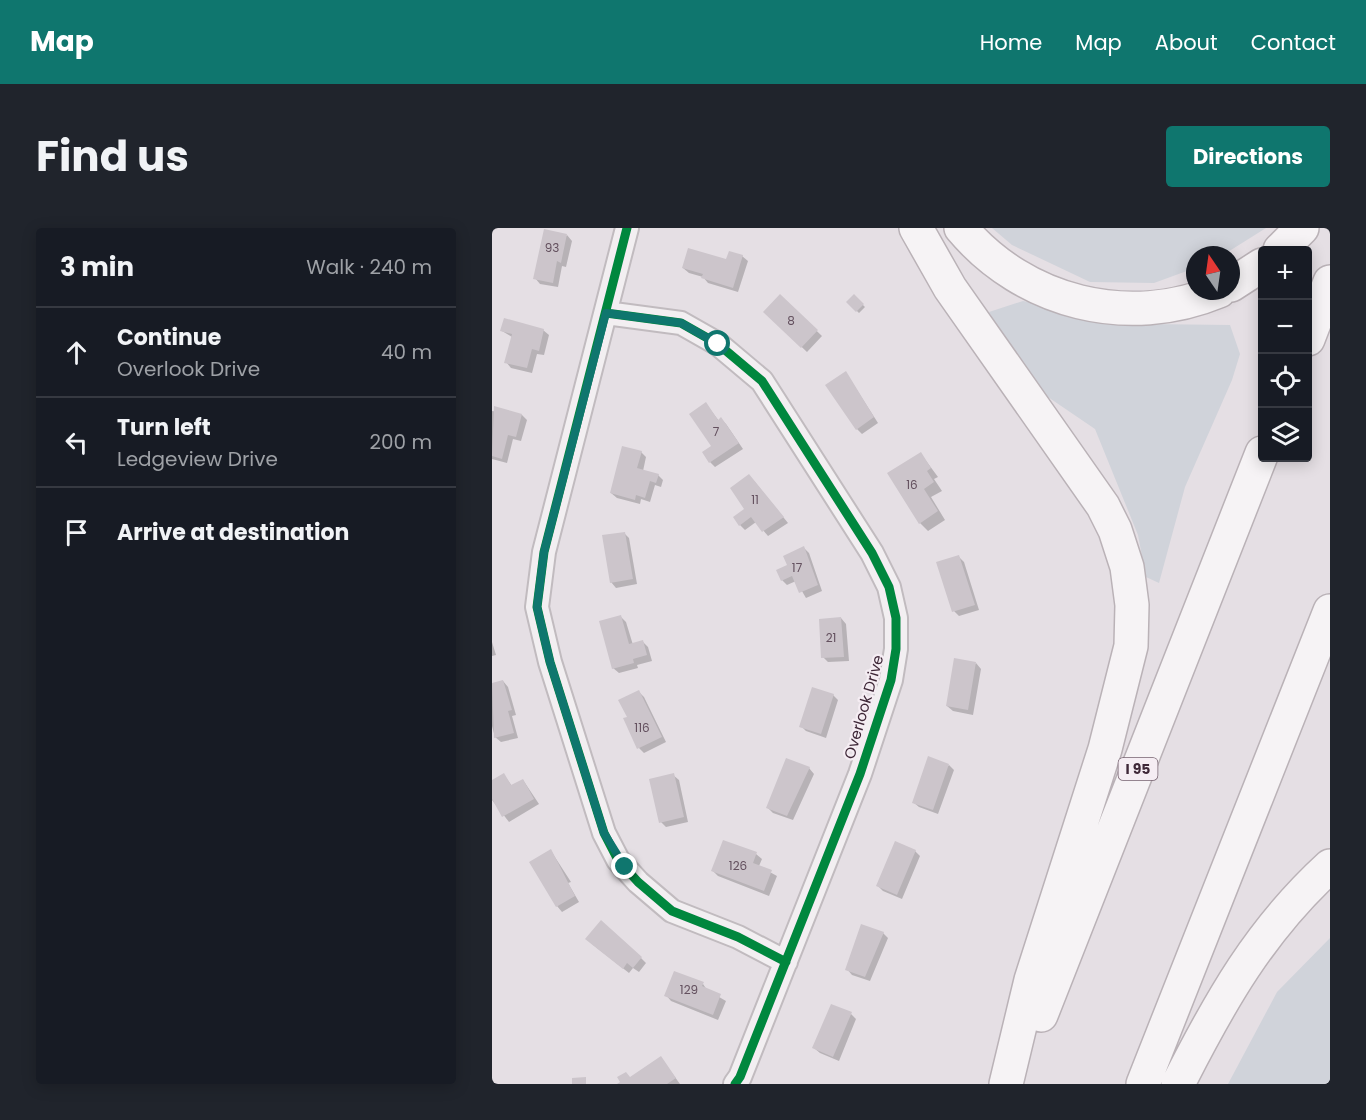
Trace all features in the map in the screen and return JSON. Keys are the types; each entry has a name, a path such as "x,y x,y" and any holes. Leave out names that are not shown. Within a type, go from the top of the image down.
{"highway":[{"path":"916,228 950,288 1103,506 1120,542 1132,598 1131,646 1121,690 1031,980 1006,1084"},
{"path":"961,228 988,256 1010,273 1033,286 1071,300 1123,309 1158,308 1193,300"},
{"path":"1284,246 1302,228"},
{"path":"1240,279 1258,268"},
{"path":"1312,329 1330,282"},
{"name":"I 95","path":"1014,1084 1259,462"},
{"path":"1143,1084 1330,611"},
{"path":"1178,1084 1219,1005 1251,954 1289,906 1330,866"}],"street":[{"path":"627,228 544,552 537,607 550,662 604,833 618,860 638,882 672,912 738,937 786,962"},
{"name":"Overlook Drive","path":"606,313 681,323 718,344 762,381 872,553 889,586 896,618 896,649 891,680 860,774 735,1084"}],"shaded area":[{"path":"992,228 1266,228 1237,246 1186,246 1186,271 1154,283 1090,282 1012,245"},
{"path":"1023,301 1147,324 1230,325 1240,354 1232,380 1185,487 1159,583 1146,577 1138,535 1095,429 1045,395 1025,375 989,312"},
{"path":"1330,938 1330,1084 1228,1084 1277,992"}],"building":[{"path":"544,229 567,234 561,263 557,261 553,283 533,279"},
{"path":"688,248 726,259 729,251 743,255 733,288 701,278 703,274 682,268"},
{"path":"780,294 818,330 801,348 763,312"},
{"path":"854,294 864,304 856,312 846,302"},
{"path":"504,318 544,329 539,351 532,349 527,368 504,363 512,334 500,331"},
{"path":"846,371 874,417 856,430 825,385"},
{"path":"706,402 718,420 721,417 739,443 709,463 702,452 711,446 689,414"},
{"path":"494,406 522,414 516,437 508,435 502,459 492,456"},
{"path":"622,446 642,451 637,468 659,474 656,483 650,481 645,498 636,495 635,500 610,493"},
{"path":"921,452 931,468 927,471 934,482 924,489 938,511 919,524 887,473"},
{"path":"749,474 784,517 762,532 751,517 739,526 733,517 744,509 730,488"},
{"path":"625,532 633,579 610,583 602,535"},
{"path":"804,546 818,585 799,593 792,576 781,581 776,570 787,565 783,556"},
{"path":"959,555 975,605 952,612 936,562"},
{"path":"621,615 629,644 643,640 647,655 633,659 634,663 612,669 599,621"},
{"path":"841,617 844,657 821,658 819,619"},
{"path":"954,658 976,662 968,710 946,706"},
{"path":"503,680 512,710 508,711 514,733 494,738 492,683"},
{"path":"812,687 834,694 821,734 799,727"},
{"path":"639,690 662,737 637,749 623,718 627,717 618,700"},
{"path":"928,756 949,764 933,810 912,803"},
{"path":"786,758 810,767 787,816 766,808"},
{"path":"504,773 511,785 523,779 534,799 502,817 492,799 492,780"},
{"path":"674,773 684,817 659,823 649,779"},
{"path":"723,840 757,852 753,863 772,870 764,891 711,871"},
{"path":"895,841 916,850 897,895 876,886"},
{"path":"551,849 575,896 556,907 529,862"},
{"path":"601,920 642,957 633,968 627,963 623,969 585,939"},
{"path":"861,924 884,932 865,977 845,970"},
{"path":"674,971 704,982 702,986 721,994 713,1015 664,996"},
{"path":"831,1004 852,1012 833,1057 812,1048"},
{"path":"661,1056 676,1078 667,1084 617,1084 620,1082 617,1077 626,1072 630,1077"},
{"path":"586,1077 586,1084 572,1084 572,1078"}],"cycle path":[{"path":"627,228 544,552 537,607 550,662 604,833 618,860 638,882 672,911 738,937 786,962"},
{"path":"606,313 681,323 718,344 762,381 872,553 889,587 896,618 896,649 891,680 860,774 740,1077 735,1084"}],"route":[{"path":"625,867 618,860 604,833 550,662 537,607 544,552 606,313 681,323 718,344"}]}
